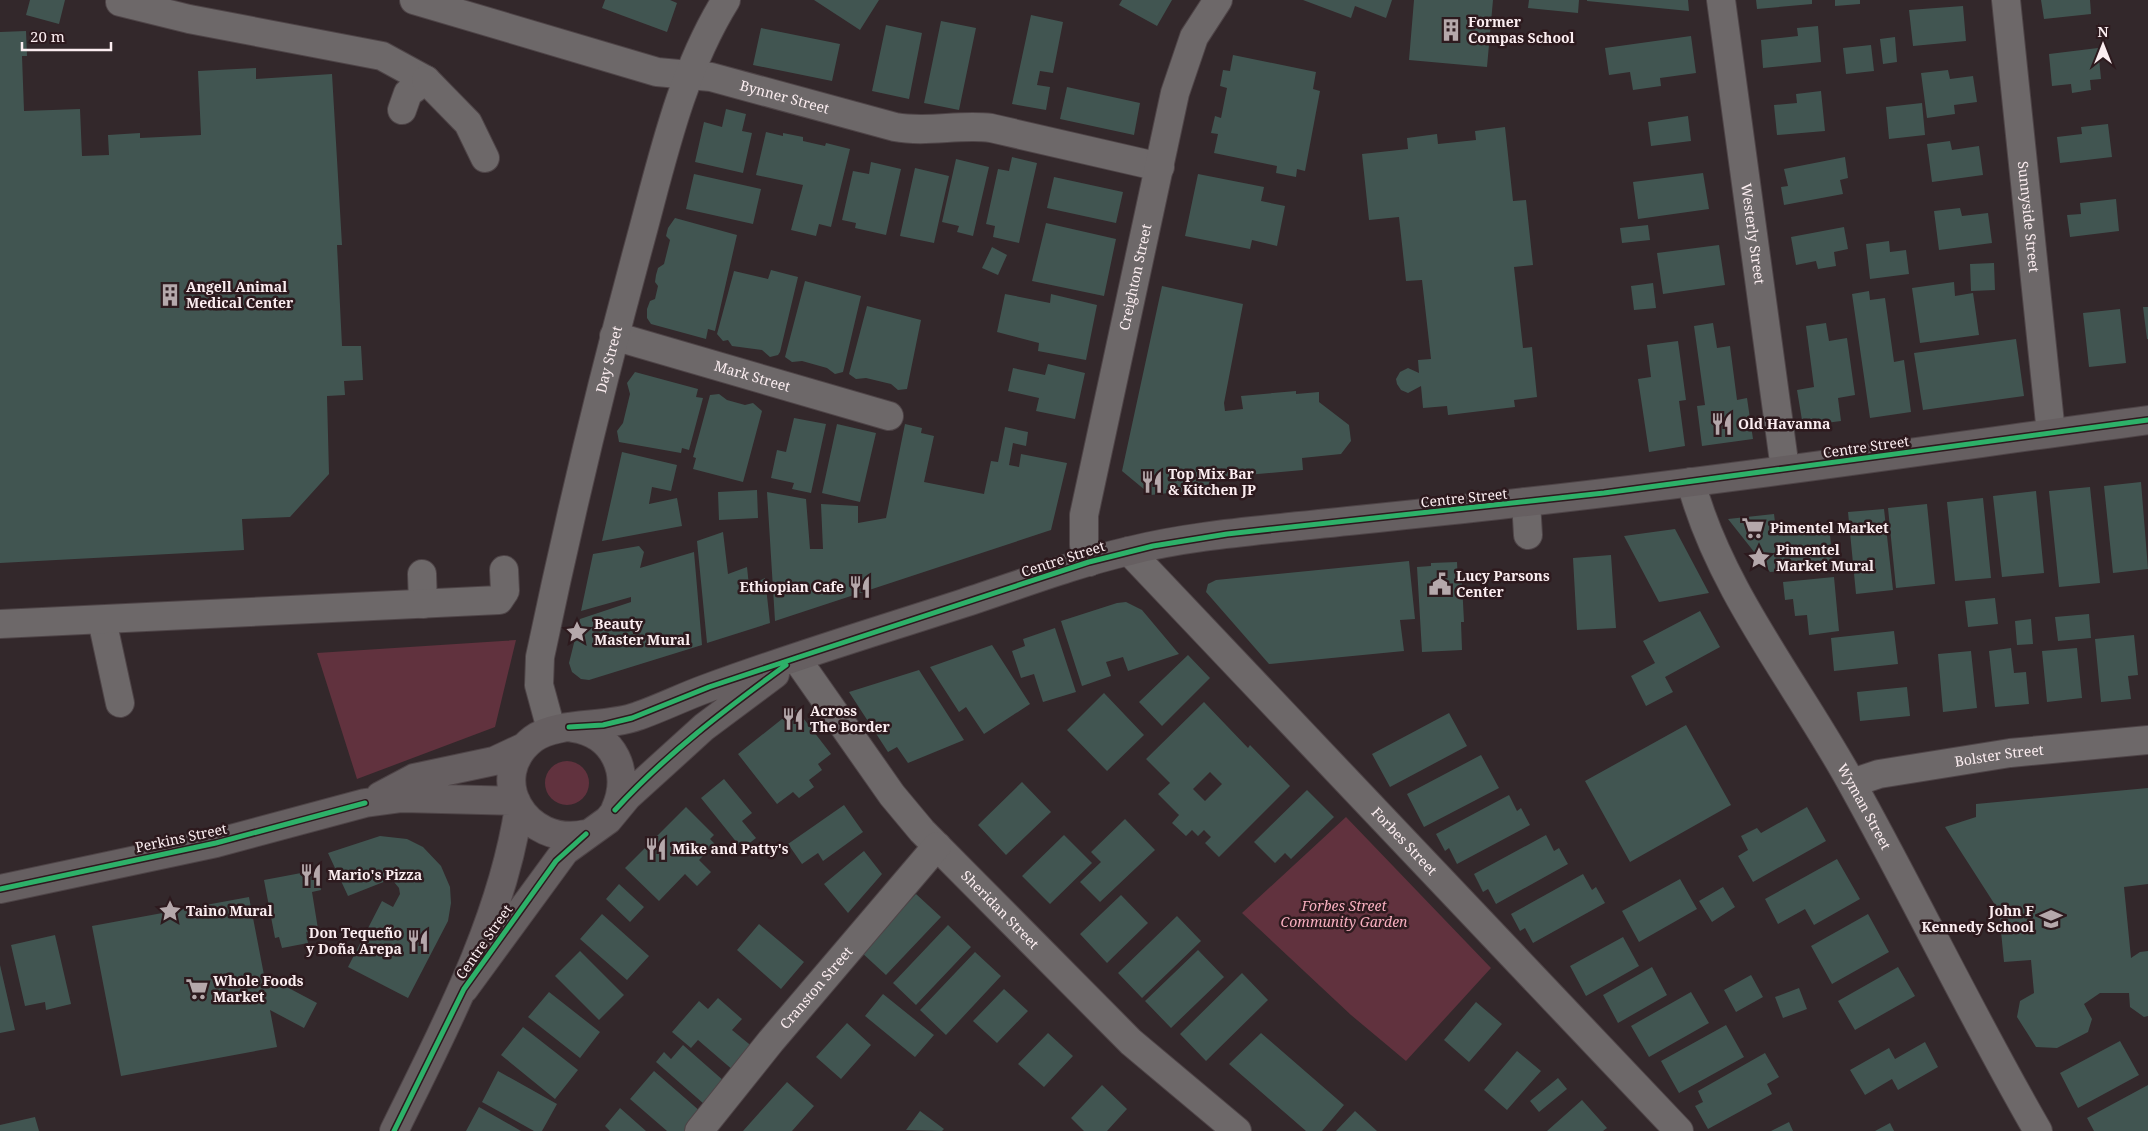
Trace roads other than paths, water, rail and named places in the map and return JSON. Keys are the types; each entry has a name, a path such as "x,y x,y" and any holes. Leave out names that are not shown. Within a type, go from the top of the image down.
{"main road":[{"name":"Centre Street","path":"394,1131 464,989 503,876 517,804 512,784 513,770 524,747 534,738 560,728 603,724 632,718 700,690 1089,562 1129,551 1227,534 1691,482 2148,420"},
{"name":"Centre Street","path":"464,989 556,860 586,834 603,824 663,762 704,727 796,658"},
{"path":"560,728 594,733 612,750 622,773 620,798 615,810"},
{"name":"Perkins Street","path":"365,803 414,778 494,761 524,747"},
{"name":"Perkins Street","path":"0,889 225,841 365,803 402,798 517,804"},
{"path":"517,804 526,819 548,834 560,837 586,834"}],"street":[{"name":"Bynner Street","path":"414,0 657,72 710,77 908,129 991,128 1160,167"},
{"name":"Day Street","path":"560,728 539,685 540,657 614,336 669,135 689,76 711,25 726,0"},
{"name":"Creighton Street","path":"1089,562 1084,545 1084,515 1175,93 1188,52 1202,23 1218,0"},
{"name":"Westerly Street","path":"1721,0 1785,469"},
{"name":"Sunnyside Street","path":"2006,0 2050,433"},
{"path":"120,2 189,19 382,56 426,80 468,123 484,158"},
{"path":"402,110 408,93 426,80"},
{"name":"Mark Street","path":"614,336 889,416"},
{"name":"Wyman Street","path":"1691,482 1700,517 1743,603 1852,783 1991,1050 2038,1131"},
{"path":"1526,502 1528,535"},
{"name":"Forbes Street","path":"1129,551 1679,1131"},
{"path":"0,624 499,600 505,592 504,570"},
{"path":"422,574 423,604"},
{"path":"102,620 120,703"},
{"name":"Sheridan Street","path":"796,658 892,794 936,846 1132,1042 1230,1129"},
{"name":"Bolster Street","path":"1852,783 1879,774 2010,753 2148,740"},
{"name":"Cranston Street","path":"699,1131 771,1041 936,846"}],"place":[{"name":"Former Compas School","path":"1451,30"},
{"name":"Angell Animal Medical Center","path":"170,295"},
{"name":"Old Havanna","path":"1722,424"},
{"name":"Top Mix Bar & Kitchen JP","path":"1152,482"},
{"name":"Pimentel Market","path":"1753,528"},
{"name":"Pimentel Market Mural","path":"1759,558"},
{"name":"Lucy Parsons Center","path":"1440,584"},
{"name":"Ethiopian Cafe","path":"860,587"},
{"name":"Beauty Master Mural","path":"577,632"},
{"name":"Across The Border","path":"793,719"},
{"name":"Mike and Patty's","path":"656,849"},
{"name":"Mario's Pizza","path":"311,875"},
{"name":"Taino Mural","path":"170,911"},
{"name":"John F Kennedy School","path":"2051,919"},
{"name":"Don Tequeño y Doña Arepa","path":"418,941"},
{"name":"Whole Foods Market","path":"197,989"}],"park label":[{"name":"Forbes Street Community Garden","path":"1344,914"}]}
